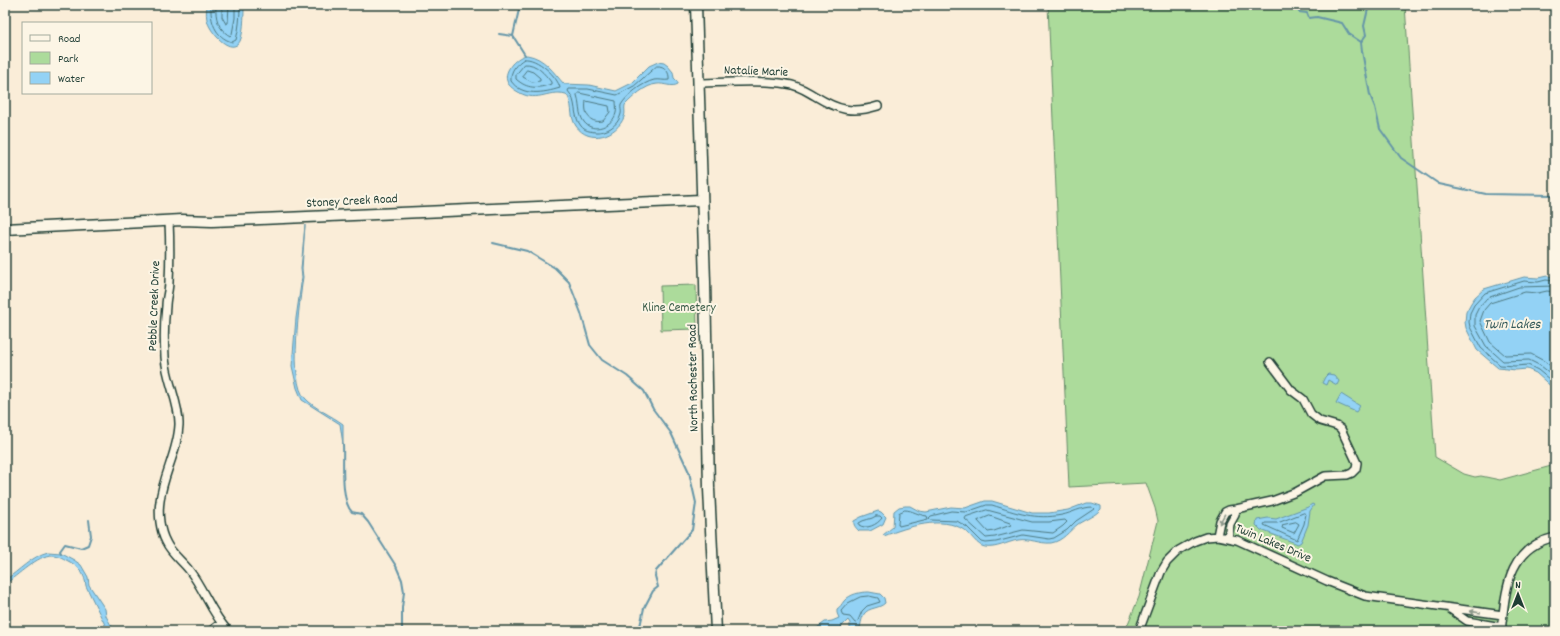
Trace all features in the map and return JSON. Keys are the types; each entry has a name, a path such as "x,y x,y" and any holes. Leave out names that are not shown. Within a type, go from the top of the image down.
{"street":[{"name":"North Rochester Road","path":"696,5 701,200 705,282 710,519 716,631"},
{"name":"Natalie Marie","path":"698,83 762,82 787,84 801,87 834,107 847,110 864,110 878,106"},
{"name":"Stoney Creek Road","path":"5,229 169,222 182,220 212,221 701,200"},
{"name":"Pebble Creek Drive","path":"169,222 169,281 164,328 165,359 179,425 177,440 162,486 160,503 162,531 166,543 189,569 202,589 216,616 228,631"},
{"path":"1217,536 1218,524 1225,512 1229,510 1286,496 1325,476 1350,474 1357,468 1357,464 1341,429 1337,426 1320,422 1311,414 1303,399 1291,390 1270,362"},
{"path":"1228,538 1230,524 1235,515 1236,509"},
{"name":"Twin Lakes Drive","path":"1139,631 1161,572 1167,562 1179,550 1190,543 1206,537 1217,536 1237,540 1349,591 1377,598 1503,615"},
{"path":"1501,629 1509,580 1518,559 1528,549 1537,543 1555,536"},
{"name":"Twin Lakes Drive","path":"1448,608 1467,621 1501,629"},
{"path":"211,631 221,623"}],"green space":[{"path":"1048,5 1405,5 1435,457 1464,474 1500,480 1555,465 1555,631 1125,631 1139,597 1158,521 1146,483 1069,487"},
{"name":"Kline Cemetery","path":"696,285 697,329 661,330 660,286"}],"water":[{"path":"207,5 244,5 243,32 238,44 230,46 225,44 216,36 207,21"},
{"path":"527,55 544,62 564,84 589,85 616,91 632,83 649,66 658,62 664,63 668,66 673,72 674,78 678,84 673,86 657,84 644,89 635,95 625,105 624,117 615,129 602,136 595,137 582,132 576,126 570,101 566,94 553,93 536,97 529,96 515,90 509,85 506,77 509,68 517,59"},
{"path":"305,225 302,269 303,277 296,340 297,376 300,389 305,398 313,405 343,424 343,444 340,424 302,400 297,388 292,366 296,318 302,277 301,269"},
{"name":"Twin Lakes","path":"1547,276 1555,277 1555,390 1536,373 1527,369 1516,370 1498,368 1477,350 1466,328 1465,322 1466,312 1471,303 1484,289 1524,277 1538,278"},
{"path":"1328,374 1334,375 1339,381 1337,385 1328,380 1326,385 1322,383"},
{"path":"1341,394 1360,406 1356,412 1336,403"},
{"path":"985,501 992,501 1032,513 1049,513 1068,510 1086,503 1101,506 1101,509 1093,516 1078,524 1062,538 1051,543 1022,540 993,547 985,547 979,544 964,530 945,523 924,524 903,529 884,536 883,535 893,527 894,511 899,507 910,506 919,511 926,512 951,507 965,508"},
{"path":"1312,504 1314,505 1310,511 1308,525 1301,542 1298,544 1261,530 1256,525 1257,520 1268,518 1276,519 1308,507"},
{"path":"878,511 886,517 883,524 870,531 859,531 856,528 854,521"},
{"path":"48,552 61,553 81,565 88,577 89,585 105,609 106,616 114,631 108,631 77,566 59,556 52,555 40,558 5,584 5,580 26,564 36,557"},
{"path":"869,592 880,594 884,598 885,603 869,610 864,614 859,631 850,631 850,623 848,620 842,626 840,631 813,631 825,622 839,618 837,609 849,597 859,593"}],"waterway":[{"path":"520,5 513,36 525,55"},
{"path":"1296,5 1299,12 1307,13 1309,18 1317,17 1342,23 1349,34 1361,42"},
{"path":"1366,5 1368,9 1364,26 1366,35 1361,42 1370,95 1375,107 1380,129 1401,158 1439,184 1486,194 1555,195"},
{"path":"499,34 513,36"},
{"path":"493,243 527,251 555,268 569,282 581,313 590,345 602,360 627,376 644,391 653,409 671,433 689,472 696,503 692,530 656,571 655,576 658,587 653,591 644,608 639,631"},
{"path":"343,444 344,490 348,506 352,512 361,514 368,522 396,566 402,580 404,592 402,631"},
{"path":"61,553 60,551 65,544 81,548 88,545 91,536 89,520"},
{"path":"621,627 624,631"}]}
